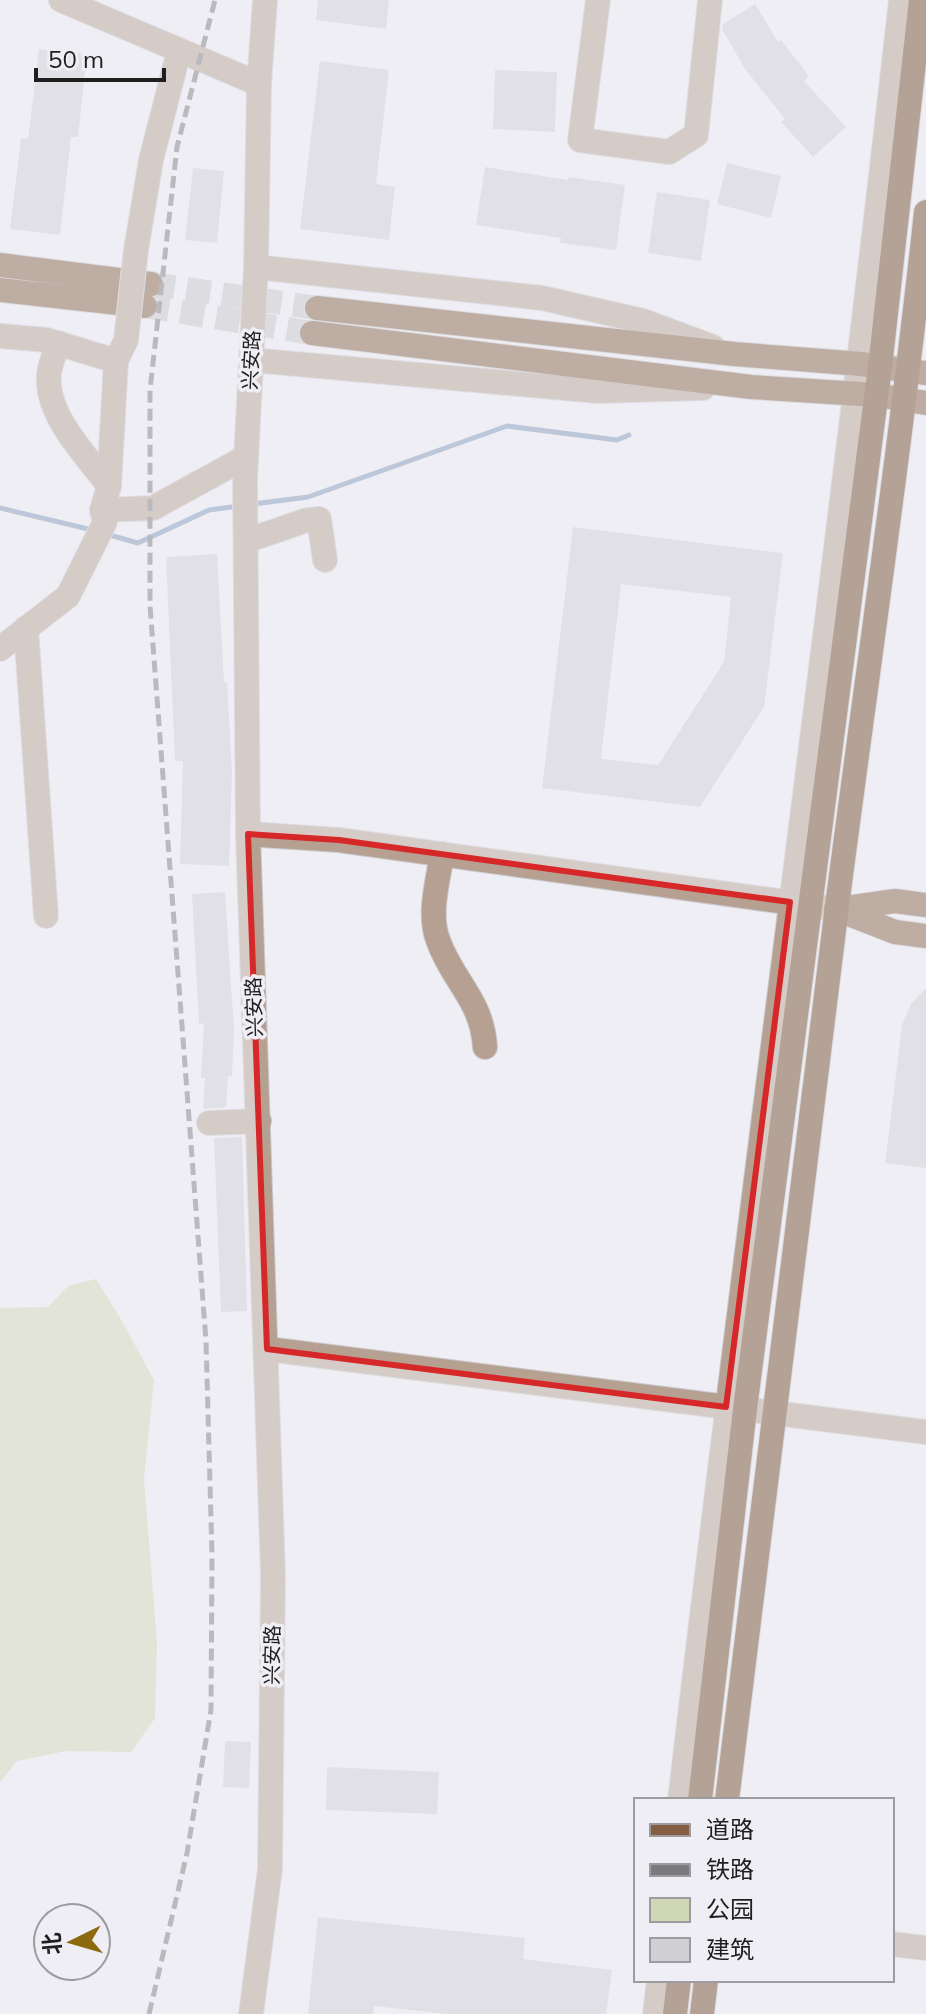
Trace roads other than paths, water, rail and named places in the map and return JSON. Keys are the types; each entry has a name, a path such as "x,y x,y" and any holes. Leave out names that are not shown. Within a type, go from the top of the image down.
{"highway":[{"path":"700,1798 735,1408 866,394 921,0"},
{"path":"727,1798 836,909 914,401 926,212"},
{"path":"675,2014 679,1982"},
{"path":"702,2014 706,1982"}],"main road":[{"path":"0,265 148,295 0,290"},
{"path":"317,308 917,372"},
{"path":"312,333 751,387 866,394 914,401"},
{"path":"836,909 895,901 926,905"},
{"path":"836,909 895,932 926,936"}],"street":[{"path":"61,0 259,84"},
{"name":"兴安路","path":"251,2014 270,1869 273,1575 248,834 246,536 259,84 265,0"},
{"path":"598,0 580,140 669,152 696,135 710,0"},
{"path":"870,365 901,0"},
{"path":"0,649 68,596 101,524 109,486 121,350 136,250 151,160 179,51"},
{"path":"256,267 542,298 643,321 734,354"},
{"path":"0,336 121,350"},
{"path":"58,343 49,374 50,395 56,414 109,486"},
{"path":"251,360 598,391 751,387"},
{"path":"101,524 153,508 246,468"},
{"path":"246,536 319,519 325,560"},
{"path":"26,628 46,916"},
{"path":"248,834 339,840 836,909"},
{"path":"442,854 434,914 437,938 483,1024 485,1047"},
{"path":"209,1123 259,1121"},
{"path":"267,1349 926,1432"},
{"path":"680,1798 735,1408"},
{"path":"894,1944 926,1948"},
{"path":"655,2014 659,1982"}],"waterway":[{"path":"253,504 308,497 507,426 617,440 629,435"},
{"path":"106,534 138,543 209,510 239,506"},
{"path":"0,508 92,530"}],"tunnel":[{"path":"151,284 317,308"},
{"path":"145,306 312,333"}],"railway":[{"path":"149,2014 187,1853 211,1710 212,1555 206,1341 150,606 150,390 177,147 215,0"}]}
